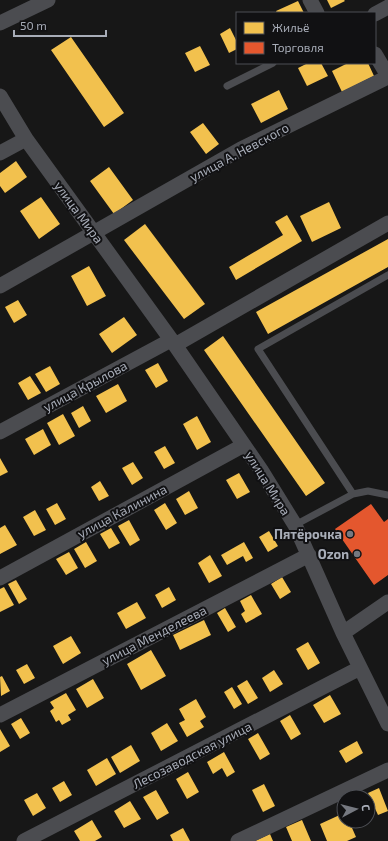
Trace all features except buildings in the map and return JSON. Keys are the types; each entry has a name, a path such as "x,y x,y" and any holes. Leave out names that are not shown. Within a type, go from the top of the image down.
{"street":[{"path":"0,23 48,0"},
{"path":"310,0 316,12"},
{"path":"376,13 388,7"},
{"path":"376,56 388,77"},
{"name":"улица А. Невского","path":"0,286 94,234 241,149 388,77"},
{"name":"улица Мира","path":"0,96 26,139 173,342 244,445 295,525 343,633 388,724"},
{"path":"0,153 26,139"},
{"path":"173,342 388,223"},
{"name":"улица Крылова","path":"0,432 173,342"},
{"name":"улица Калинина","path":"0,578 244,445"},
{"name":"улица Менделеева","path":"0,715 309,555"},
{"path":"343,633 388,602"},
{"name":"Лесозаводская улица","path":"24,841 360,668"},
{"path":"238,841 388,770"}],"lane":[{"path":"227,86 271,64"},
{"path":"353,494 258,349 388,275"},
{"path":"295,525 353,494 368,491 388,495"}],"place":[{"name":"Пятёрочка","path":"350,534"},
{"name":"Ozon","path":"357,554"}]}
